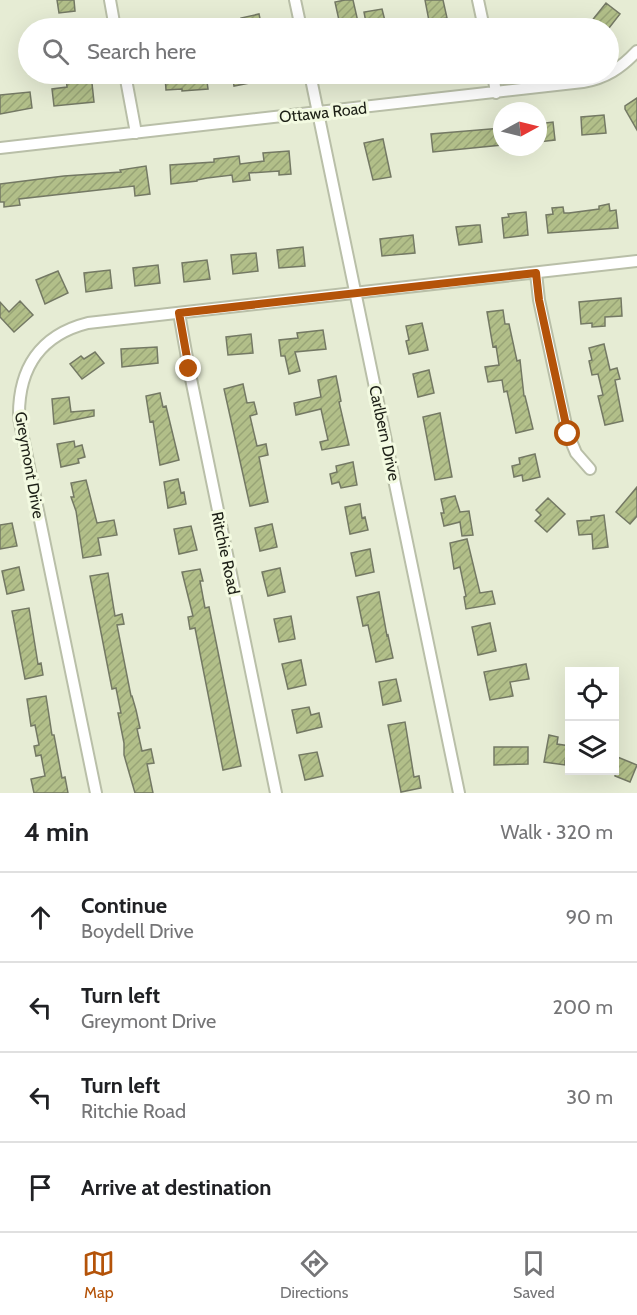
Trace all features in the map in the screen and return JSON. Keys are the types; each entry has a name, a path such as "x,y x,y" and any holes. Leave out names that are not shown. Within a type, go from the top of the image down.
{"street":[{"path":"110,0 113,18"},
{"path":"295,0 299,18"},
{"path":"478,0 482,18"},
{"name":"Ottawa Road","path":"619,68 637,51"},
{"path":"127,84 136,133"},
{"name":"Carlbern Drive","path":"312,84 459,793"},
{"path":"495,84 496,93"},
{"name":"Ottawa Road","path":"0,148 565,84"},
{"name":"Greymont Drive","path":"96,793 19,418 19,399 23,380 32,361 45,344 61,333 88,323 637,261"},
{"path":"536,273 539,300 568,434 576,453 590,469"},
{"name":"Ritchie Road","path":"179,313 276,793"}],"building":[{"path":"57,0 74,0 75,11 59,13"},
{"path":"353,0 357,18 338,18 335,2"},
{"path":"425,0 443,0 447,18 428,18"},
{"path":"606,3 620,14 617,18 594,18"},
{"path":"382,9 384,18 365,18 364,12"},
{"path":"259,14 260,18 241,18"},
{"path":"67,84 92,84 94,102 54,106 52,89 67,87"},
{"path":"166,84 207,84 208,89 182,91 182,89 166,90"},
{"path":"30,92 32,108 0,114 0,95"},
{"path":"637,98 637,130 625,106"},
{"path":"604,115 606,133 582,135 581,117"},
{"path":"553,122 555,140 547,141 547,123"},
{"path":"493,129 493,146 433,152 431,134"},
{"path":"383,139 391,177 373,180 364,143"},
{"path":"289,151 291,174 279,175 279,171 249,173 250,180 233,182 232,175 171,184 170,165 214,162 214,159 239,156 240,164 264,161 263,153"},
{"path":"146,166 150,194 135,196 134,186 19,199 20,205 4,207 4,202 0,202 0,184 121,172 120,170"},
{"path":"609,204 610,211 616,210 618,228 548,233 546,215 553,214 552,208 563,207 564,213 569,213 599,209 599,206"},
{"path":"526,212 528,235 504,238 502,218 509,217 508,214"},
{"path":"480,225 482,242 459,245 456,227"},
{"path":"413,235 415,253 382,256 380,239"},
{"path":"303,247 305,266 279,268 277,250"},
{"path":"256,253 258,271 233,274 231,255"},
{"path":"207,260 210,279 184,282 182,263"},
{"path":"158,265 160,283 135,286 133,268"},
{"path":"110,270 112,288 86,292 84,273"},
{"path":"58,271 68,293 45,304 36,280"},
{"path":"621,298 622,316 605,317 605,326 592,327 592,323 581,324 579,302"},
{"path":"20,301 33,315 14,332 0,317 0,302 9,312"},
{"path":"503,310 505,324 509,324 517,361 520,360 524,396 533,429 516,433 507,391 504,392 502,380 488,382 485,367 499,365 496,346 493,347 487,312"},
{"path":"422,323 428,350 409,354 406,326"},
{"path":"323,330 326,349 295,352 300,371 289,374 285,356 281,356 279,340 298,338 297,333"},
{"path":"251,334 253,353 228,355 226,337"},
{"path":"604,344 610,370 617,368 620,379 615,380 623,421 605,425 598,396 603,395 598,374 592,375 589,361 592,360 589,348"},
{"path":"157,347 158,363 122,367 121,349"},
{"path":"95,352 104,363 82,379 70,364 81,356 84,359"},
{"path":"429,370 434,393 418,397 413,374"},
{"path":"336,376 341,401 339,402 349,445 322,450 320,442 328,440 321,409 296,415 294,403 321,397 318,380"},
{"path":"243,384 247,403 254,402 257,414 250,416 257,446 266,444 268,455 259,457 268,502 250,506 224,389"},
{"path":"160,393 163,407 166,406 179,460 160,465 153,421 150,422 146,396"},
{"path":"69,397 71,412 94,410 94,416 54,424 52,399"},
{"path":"440,413 452,477 435,480 423,417"},
{"path":"74,441 75,447 82,445 85,457 78,459 79,463 61,467 57,444"},
{"path":"535,454 540,477 523,481 522,475 514,477 512,466 520,464 519,458"},
{"path":"353,462 357,485 341,488 339,482 332,484 330,474 337,472 336,466"},
{"path":"178,479 186,504 168,508 164,482"},
{"path":"86,480 97,523 114,520 117,535 98,538 101,555 83,558 76,511 71,497 74,497 71,483"},
{"path":"637,487 637,516 630,524 616,512"},
{"path":"455,496 460,512 469,511 473,535 462,536 460,522 444,526 441,499"},
{"path":"548,498 565,514 547,532 535,521 541,515 536,510"},
{"path":"360,504 362,518 365,517 368,530 350,534 345,507"},
{"path":"604,515 608,547 593,549 592,534 579,535 577,521 591,520 591,517"},
{"path":"12,523 17,546 0,549 0,525"},
{"path":"272,524 277,547 260,551 255,528"},
{"path":"191,526 197,550 179,554 174,529"},
{"path":"467,539 480,593 492,591 495,604 466,609 464,597 466,596 460,567 454,569 450,543"},
{"path":"370,549 374,572 356,576 351,553"},
{"path":"19,567 24,590 7,594 2,571"},
{"path":"280,568 285,592 268,596 262,572"},
{"path":"200,569 205,608 209,607 241,766 223,770 195,628 190,629 188,617 193,616 182,572"},
{"path":"108,573 115,616 122,614 124,624 117,625 131,696 140,728 137,729 142,751 151,749 154,763 147,764 153,793 135,793 124,755 118,713 121,713 116,688 112,689 90,576"},
{"path":"379,592 393,658 376,662 368,625 363,626 357,597"},
{"path":"29,608 38,664 41,663 43,675 25,679 12,611"},
{"path":"291,616 295,639 279,642 274,619"},
{"path":"490,623 496,651 478,655 472,627"},
{"path":"301,660 306,685 288,689 282,664"},
{"path":"526,664 529,679 510,682 513,696 490,700 484,672"},
{"path":"396,679 401,701 383,705 379,682"},
{"path":"46,696 52,735 54,735 62,778 65,777 68,793 34,793 31,779 45,776 41,755 36,756 34,746 39,745 35,725 31,726 27,699"},
{"path":"309,707 311,715 319,713 322,727 297,733 292,710"},
{"path":"405,722 414,777 419,776 421,788 401,792 388,725"},
{"path":"549,735 558,737 557,744 565,745 565,765 544,762"},
{"path":"494,747 528,747 528,764 494,765"},
{"path":"317,752 323,776 305,780 299,755"},
{"path":"619,758 637,765 630,782 615,776 619,775"}],"route":[{"path":"189,369 179,313 536,273 539,300 568,434"}]}
